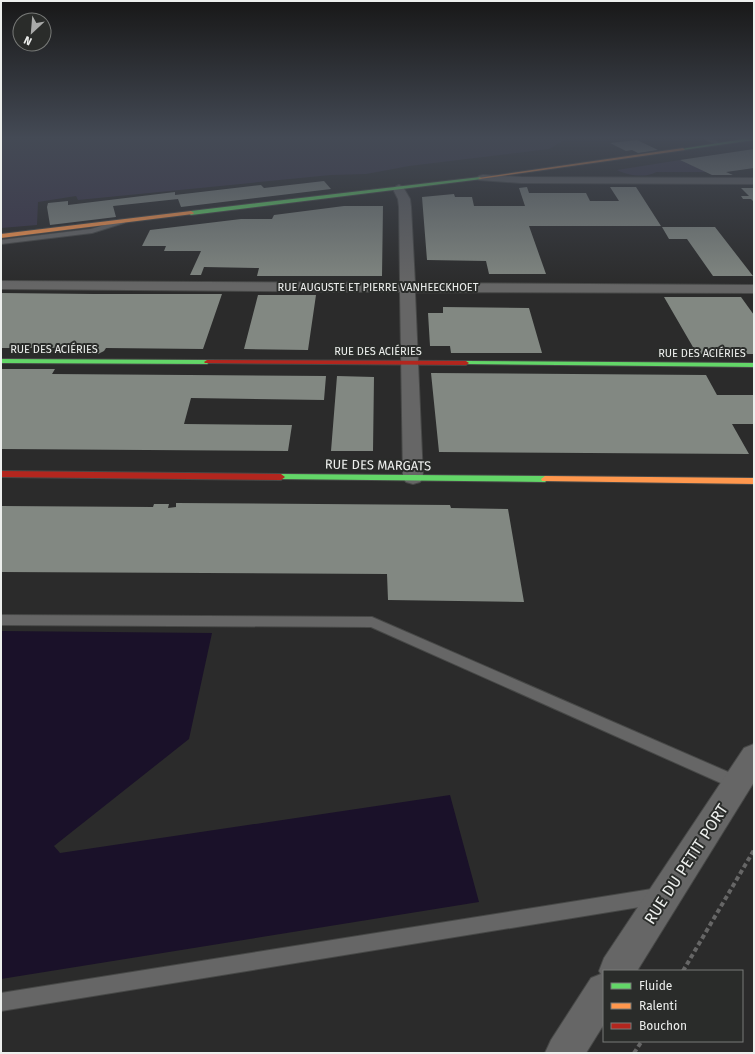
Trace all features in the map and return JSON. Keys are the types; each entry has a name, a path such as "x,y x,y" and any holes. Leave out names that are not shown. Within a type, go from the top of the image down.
{"street":[{"path":"1,236 405,188"},
{"path":"399,189 404,199 413,478"},
{"name":"RUE AUGUSTE ET PIERRE VANHEECKHOET","path":"1,285 754,289"},
{"name":"RUE DES ACIÉRIES","path":"1,361 754,365"},
{"name":"RUE DES MARGATS","path":"1,474 754,481"},
{"name":"RUE DU PETIT PORT","path":"618,970 754,757"},
{"path":"564,1053 603,993"}],"lane":[{"path":"1,242 92,231 122,222"},
{"path":"1,620 372,622 737,784"},
{"path":"1,1002 666,894"}],"path":[{"path":"684,970 754,850"},
{"path":"634,1053 641,1042"}],"shaded area":[{"path":"1,188 198,188 78,200 76,196 38,202 37,225 1,228"},
{"path":"1,631 212,633 189,739 54,846 60,853 450,795 479,902 1,979"}],"building":[{"path":"234,188 331,189 181,207 178,199 113,206 116,217 50,225 47,207 48,203 68,201 68,205 175,192 175,195"},
{"path":"519,188 527,188 529,193 586,193 590,201 619,201 611,188 637,188 661,226 529,226 546,274 489,274 486,261 427,260 422,197 454,194 455,197 472,197 474,206 525,206"},
{"path":"741,188 754,188 754,202 751,199 743,199 741,196 749,196"},
{"path":"344,206 383,206 382,276 257,276 259,268 204,267 201,275 190,275 201,251 164,251 166,246 142,246 150,230 241,219 272,219 274,215"},
{"path":"662,227 715,227 753,276 713,276 687,239 669,239"},
{"path":"1,293 222,294 203,349 106,348 98,354 86,354 90,348 1,348"},
{"path":"258,295 316,295 308,350 244,349"},
{"path":"664,297 741,297 754,315 754,354 697,354"},
{"path":"443,307 529,308 542,353 451,353 450,346 430,346 428,313 443,313"},
{"path":"1,369 55,369 52,374 326,376 324,400 191,398 184,424 292,425 288,451 1,449"},
{"path":"431,373 706,375 717,395 754,395 754,424 732,424 749,454 439,452"},
{"path":"337,376 374,377 373,451 331,451"},
{"path":"176,503 450,505 451,508 508,509 524,602 388,600 387,574 1,572 1,506 153,507 154,504 169,504 168,508 176,507"}],"traffic: fast":[{"path":"191,213 396,188"},
{"path":"1,361 207,362"},
{"path":"466,363 754,365"},
{"path":"281,477 545,479"}],"traffic: slow":[{"path":"1,236 191,213"},
{"path":"545,479 754,481"}],"traffic: jam":[{"path":"207,362 466,363"},
{"path":"1,474 281,477"}]}
